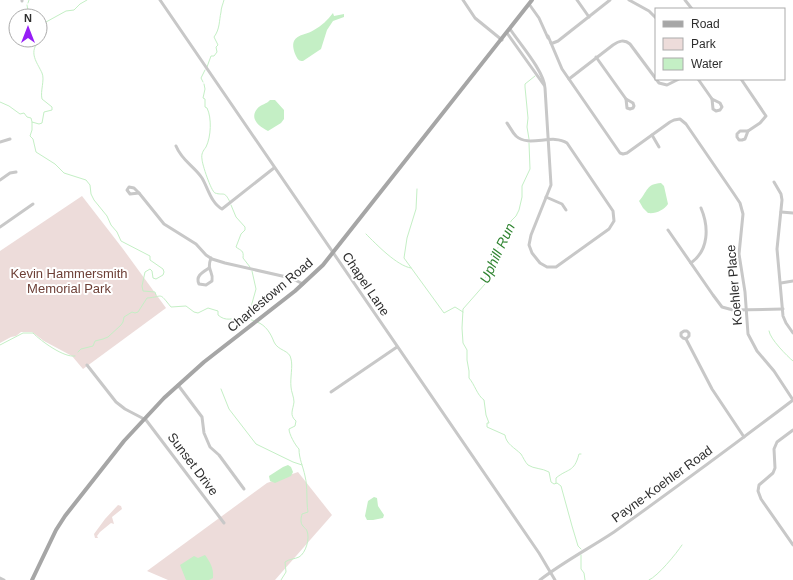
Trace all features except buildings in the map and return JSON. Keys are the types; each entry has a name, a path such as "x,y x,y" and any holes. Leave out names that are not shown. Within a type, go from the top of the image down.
{"main road":[{"name":"Charlestown Road","path":"32,580 56,530 65,516 124,441 144,418 178,385 204,362 303,284 333,253 408,156 502,40 530,2"}],"street":[{"name":"Chapel Lane","path":"160,0 397,348 539,553 555,580"},
{"path":"463,0 475,18 502,40"},
{"path":"525,0 530,2 539,18 561,66 569,79 622,154 627,153 652,135 659,147"},
{"path":"577,0 588,17"},
{"path":"548,36 551,43 554,43 610,0"},
{"path":"629,0 649,11 655,17"},
{"path":"507,123 514,135 522,140 548,139 559,139 565,141 570,146 612,208 614,214 613,224 603,234 562,264 553,267 545,266 532,254 530,248 529,242 551,181 548,139 545,88 544,80 539,71 508,31"},
{"path":"569,79 596,57 620,41 626,42 632,46 655,78"},
{"path":"596,57 626,99"},
{"path":"657,80 659,83 667,85 677,80"},
{"path":"699,80 712,99"},
{"path":"742,80 766,116 760,123 748,131"},
{"name":"Koehler Place","path":"652,135 670,122 680,119 686,124 738,200 742,210 739,254 745,292 748,331 751,341 757,351 774,372 793,401"},
{"path":"0,142 10,139"},
{"path":"176,146 179,153 187,163 202,178 211,197 220,208 224,208 274,168"},
{"path":"0,180 10,173 16,172"},
{"path":"774,182 782,196 777,245 784,320 793,331"},
{"path":"139,192 164,224 196,244 211,258 225,263 291,278 303,284"},
{"path":"546,197 562,204 566,210"},
{"path":"0,227 33,204"},
{"path":"691,263 701,254 704,244 706,224 701,208"},
{"path":"781,212 793,213"},
{"path":"668,230 722,307 730,310 783,310"},
{"path":"209,268 198,277 197,280 199,284 206,285 212,281 209,268 211,258"},
{"path":"781,283 793,281"},
{"path":"686,338 712,389 744,437"},
{"path":"331,392 397,348"},
{"path":"87,365 116,402 125,409 144,418"},
{"path":"178,385 202,417 204,433 210,447 220,454 244,489"},
{"name":"Payne-Koehler Road","path":"540,580 614,532 705,467 793,401"},
{"name":"Sunset Drive","path":"144,418 224,523"},
{"path":"793,430 777,442 774,449 775,468 773,473 759,485 758,491 761,499 793,545"},
{"path":"0,579 4,580"}],"green space":[{"name":"Kevin Hammersmith Memorial Park","path":"82,196 166,308 83,369 72,356 44,341 32,332 21,332 16,336 0,343 0,251"},
{"path":"298,472 332,515 275,580 168,580 147,571 267,483"},
{"path":"118,505 121,506 122,509 112,517 114,524 111,523 100,532 97,536 98,538 95,538 94,534"}],"water":[{"path":"333,13 334,16 344,14 344,17 333,21 327,30 321,49 303,61 300,61 296,56 293,43 300,35 319,27"},
{"path":"270,100 275,100 284,110 284,119 281,123 268,131 256,122 254,116 259,107"},
{"path":"661,183 664,186 668,204 660,211 648,213 639,201 650,186"},
{"path":"288,465 291,467 293,472 291,476 275,483 270,481 269,476"},
{"path":"374,497 377,498 378,506 384,515 383,518 367,520 365,516 368,501"},
{"path":"205,555 212,568 213,578 209,580 186,580 180,565 194,556 198,558"}],"waterway":[{"path":"48,21 66,11 74,10 87,0"},
{"path":"207,67 211,56 214,56 217,52 216,47 218,45 214,37 218,28 224,0"},
{"path":"34,48 34,56 43,76 42,99 52,107 52,110 44,112 42,123 39,124 32,122 30,136 33,139 36,152 55,164 64,173 86,180 90,185 91,194 94,200 107,216 121,241 150,256 150,260 163,269 163,275 156,279 153,278 152,271 150,269 145,272 142,286 143,291 155,292 156,295"},
{"path":"203,82 201,78 205,70"},
{"name":"Uphill Run","path":"529,139 525,84 535,76"},
{"path":"204,84 205,89 203,98 205,99 205,107 209,112 210,128 208,143 202,154 202,162 213,191 218,194 224,194 230,202"},
{"path":"0,102 9,106 20,114 24,113 27,117 31,118 32,122"},
{"name":"Uphill Run","path":"529,143 530,169 522,186 522,197 519,210 511,221 506,240 500,243 485,278 485,284 463,309 463,343 467,350 469,378 484,400 486,415 489,423 487,423 487,427 505,435 509,443 521,454 528,465 549,472 551,482 554,484 557,483 561,486 578,546 581,549"},
{"path":"417,189 416,209 407,238 404,258 444,313 455,307 463,312"},
{"path":"231,205 236,217 245,227 245,230 241,234 236,247 243,252 243,258 250,267"},
{"path":"366,234 393,259 411,268"},
{"path":"249,319 256,289 252,271"},
{"path":"78,352 81,349 93,346 95,341 108,337 121,325 124,317 132,312 138,312 147,298 160,296 171,307 186,306 198,313 208,308 218,311 218,315 224,318 244,318 254,321"},
{"path":"257,322 268,330 276,345 290,356 292,362 291,389 294,398 292,414 296,421 295,426 289,429 289,431 292,439 299,449 306,485 308,512 302,514 301,520 302,525 308,534 307,545 304,552 299,557 285,562 286,572 281,580"},
{"path":"769,331 775,343 793,361"},
{"path":"0,345 23,333 33,333 59,352 70,356 75,356"},
{"path":"221,389 229,409 256,444 302,465"},
{"path":"556,483 556,478 573,467 579,454 581,454"},
{"path":"649,580 662,570 682,545"},
{"name":"Uphill Run","path":"581,555 581,569 584,573 585,580"}]}
